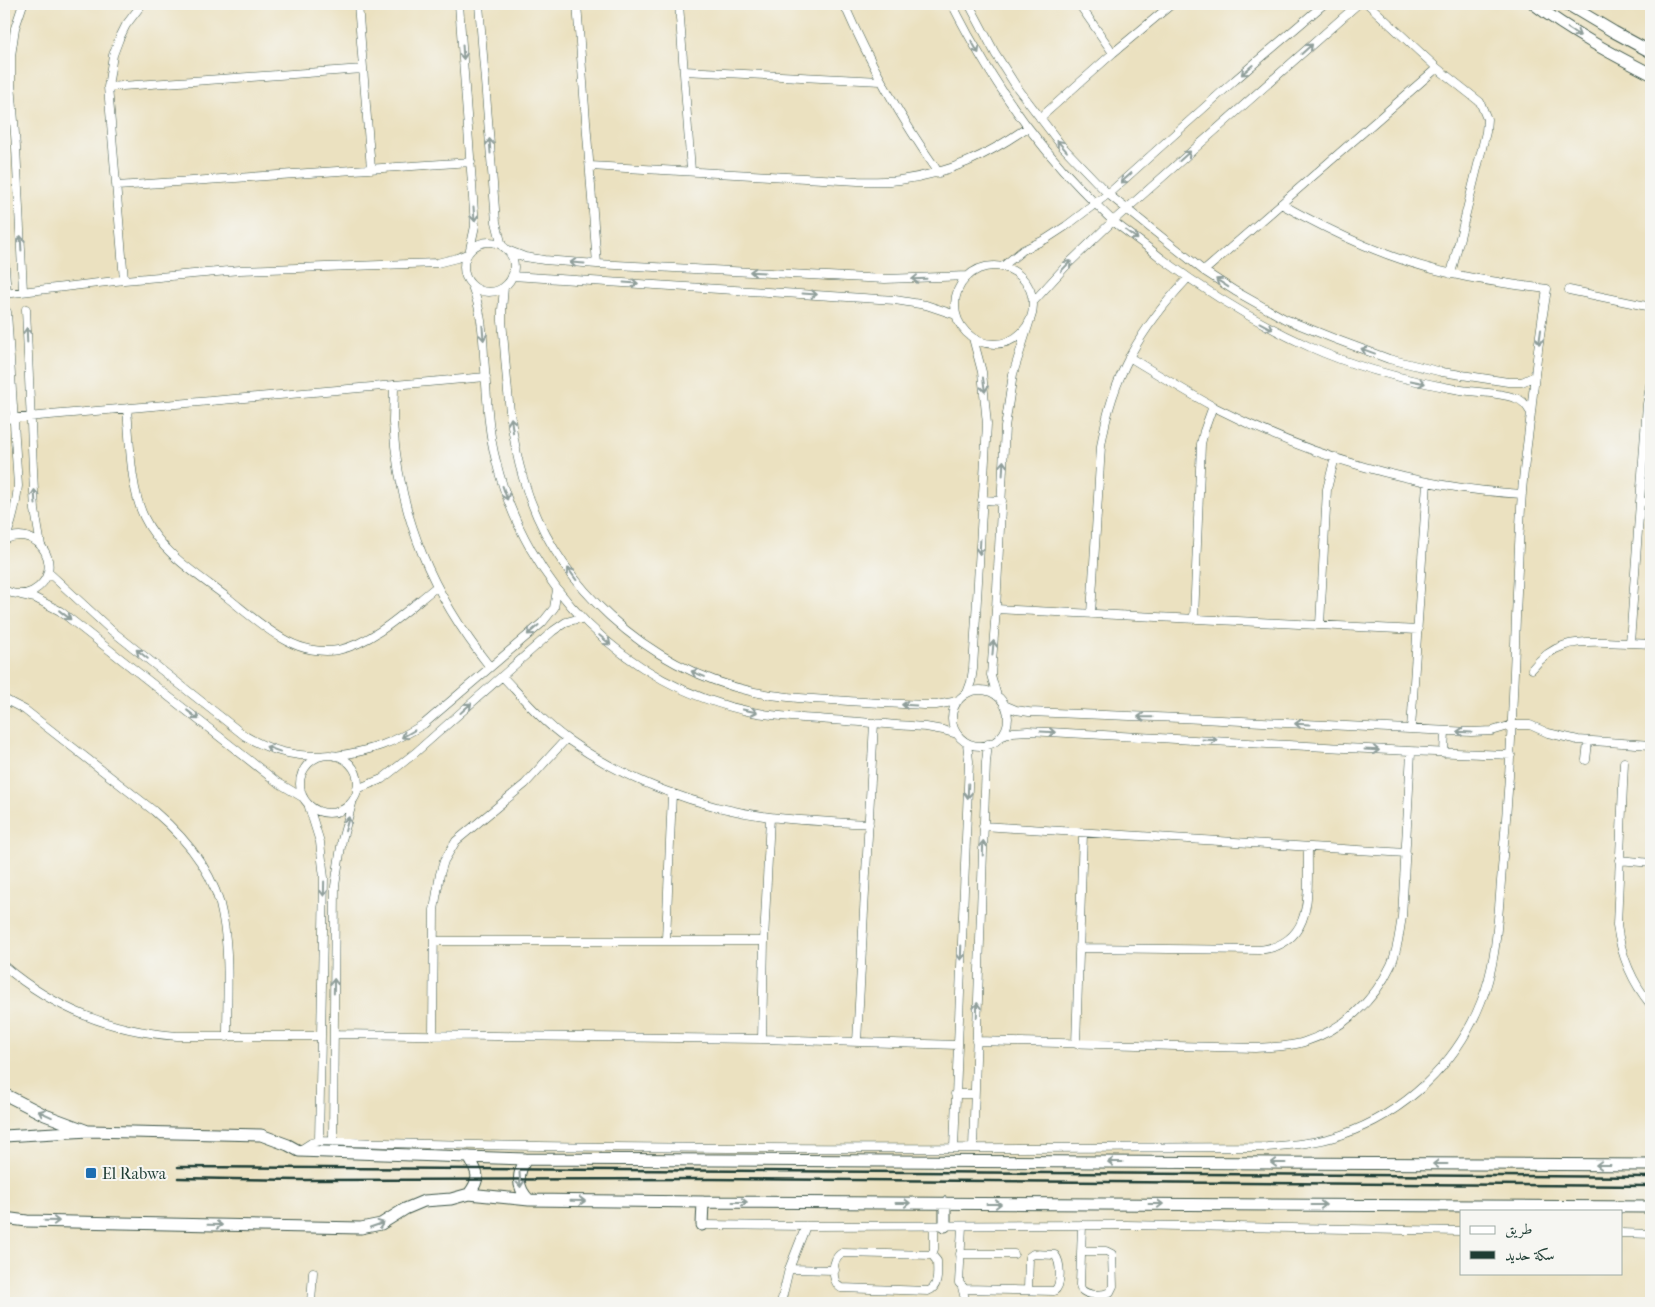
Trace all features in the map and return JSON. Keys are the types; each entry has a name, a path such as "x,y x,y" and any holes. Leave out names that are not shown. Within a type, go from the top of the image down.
{"main road":[{"path":"1534,4 1580,37 1651,74"},
{"path":"1567,4 1651,52"},
{"path":"4,1094 45,1115 89,1131"},
{"path":"4,1136 89,1131 262,1135 299,1151 526,1159 1651,1165"},
{"path":"469,1157 478,1178 469,1194"},
{"path":"526,1159 519,1178 521,1190 529,1200"},
{"path":"4,1218 27,1221 361,1228 381,1224 415,1204 469,1194 529,1200 703,1202 1651,1207"},
{"path":"702,1225 703,1202"},
{"path":"940,1226 945,1204"}],"street":[{"path":"22,4 15,28 11,56 11,83 23,292"},
{"path":"124,280 108,87 113,55 119,39 126,24 142,4"},
{"path":"358,4 371,169"},
{"path":"459,4 475,226 463,268 472,286 481,314 490,431 495,460 513,515 525,542 540,566 557,590 581,618 610,645 647,670 680,688 737,708 775,715 936,728 957,734"},
{"path":"479,4 496,222 505,248 514,262 512,276 504,287 502,310 511,421 523,479 538,516 561,560 579,584 621,626 645,644 688,669 725,684 783,697 923,705 936,705 958,700"},
{"path":"578,4 597,264"},
{"path":"680,4 691,171"},
{"path":"844,4 881,81 939,173"},
{"path":"952,4 984,63 1028,127 1066,173 1113,221 1188,278 1249,317 1314,349 1360,366 1408,380 1457,390 1518,399 1524,403 1531,413"},
{"path":"969,4 995,53 1040,118 1078,164 1108,194 1204,271 1285,319 1389,359 1442,372 1515,383 1534,376"},
{"path":"1080,4 1113,53"},
{"path":"1040,118 1172,4"},
{"path":"1002,267 1023,250 1056,233 1108,194 1324,4"},
{"path":"1033,302 1066,266 1127,208 1358,4"},
{"path":"1368,4 1437,68 1480,102 1487,118 1486,132 1451,274"},
{"path":"1204,271 1437,68"},
{"path":"108,87 363,69"},
{"path":"684,71 881,81"},
{"path":"590,166 858,181 899,180 939,173 978,158 1028,127"},
{"path":"117,186 471,162"},
{"path":"299,1151 311,1143 319,1141 592,1147 973,1148 1292,1146 1341,1135 1364,1126 1407,1100 1434,1076 1465,1036 1481,1003 1492,968 1497,931 1511,755 1522,494 1534,376 1547,289 1498,283 1451,274 1405,260 1362,245 1321,226 1281,204"},
{"path":"4,256 5,294 124,280 240,270 437,263 468,252 482,242 496,243 525,257 597,264 886,279 968,276"},
{"path":"996,696 991,675 1005,427 1015,366 1029,323 1033,309 1033,302 1029,288 1021,277 1015,272 1002,267 994,266 980,269 968,276 959,287 955,301 956,315 963,328 973,338 986,343 1008,342 1020,334 1029,323"},
{"path":"512,276 894,300 926,305 956,315"},
{"path":"1091,614 1101,446 1110,400 1140,336 1154,316 1188,278"},
{"path":"472,286 484,292 491,292 504,287"},
{"path":"1569,290 1651,307"},
{"path":"26,309 35,510 41,546"},
{"path":"4,540 14,514 18,486 7,312"},
{"path":"967,693 973,669 987,424 982,372 973,338"},
{"path":"1129,357 1213,406 1271,433 1335,457 1364,467 1427,482 1490,493 1522,494"},
{"path":"4,420 486,377"},
{"path":"1489,394 1491,380"},
{"path":"1630,643 1651,380"},
{"path":"394,385 393,422 397,464 406,506 419,547 436,586 452,615 490,668"},
{"path":"1194,619 1201,444 1213,406"},
{"path":"127,409 137,499 153,533 179,559 260,623 286,641 302,648 319,651 353,647 369,640 436,586"},
{"path":"1320,625 1327,489 1335,457"},
{"path":"1411,729 1427,482"},
{"path":"982,500 1002,501"},
{"path":"1640,501 1651,502"},
{"path":"4,540 14,536 34,539 46,553 49,562 45,581 30,593 21,595"},
{"path":"48,572 111,630 245,736 262,746 301,756 335,756 359,752 382,746 424,724 549,616 556,599 557,590"},
{"path":"6,592 41,601 60,611 277,782 302,797 310,807 318,812 328,814 338,812 346,808 353,800"},
{"path":"996,609 1418,630"},
{"path":"358,790 393,771 416,753 559,626 581,618"},
{"path":"1532,669 1544,656 1567,644 1584,642 1651,644"},
{"path":"502,676 566,739 608,765 672,793 729,810 770,817 868,824"},
{"path":"1000,737 1005,730 1007,713 1004,705 996,696 982,690 967,693 958,700 952,711 952,723 957,734 967,743 981,745 988,744 1014,732 1028,731 1411,752 1511,755"},
{"path":"4,699 25,710 154,811 174,828 191,847 212,884 223,917 226,944 227,1036"},
{"path":"1004,705 1016,710 1029,712 1445,731 1482,732 1512,726 1530,725 1558,736 1588,742 1651,745"},
{"path":"857,1042 874,723"},
{"path":"1444,753 1445,731"},
{"path":"433,1036 434,910 437,887 444,861 456,841 525,784 566,739"},
{"path":"1586,760 1588,742"},
{"path":"954,1148 969,761 967,743"},
{"path":"973,1148 983,826 988,744"},
{"path":"976,1041 1255,1048 1279,1047 1303,1042 1325,1034 1365,1005 1380,985 1392,964 1402,917 1411,752"},
{"path":"302,797 300,780 302,772 306,765 321,756"},
{"path":"333,1142 335,886 342,840 353,800 358,790 355,772 343,759 335,756"},
{"path":"1624,762 1616,913 1618,932 1621,950 1630,974 1651,1005"},
{"path":"666,940 672,793"},
{"path":"310,807 320,842 324,878 319,1141"},
{"path":"762,1039 764,941 770,817"},
{"path":"983,826 1406,853"},
{"path":"1076,1044 1083,833"},
{"path":"1079,948 1259,950 1271,949 1283,944 1296,932 1305,916 1308,848"},
{"path":"1619,860 1651,863"},
{"path":"434,941 764,941"},
{"path":"4,966 22,982 52,1001 85,1016 119,1028 177,1036 321,1036"},
{"path":"334,1034 762,1039 958,1044"},
{"path":"955,1094 974,1094"},
{"path":"702,1225 1082,1225 1460,1231"},
{"path":"1081,1251 1106,1251 1112,1254 1113,1286 1110,1292 1105,1294 1088,1294 1082,1291 1080,1287 1081,1251 1082,1225"},
{"path":"781,1303 789,1269 806,1226"},
{"path":"932,1255 940,1226"},
{"path":"962,1226 959,1283 966,1303"},
{"path":"1622,1233 1651,1234"},
{"path":"842,1253 932,1255 937,1261 936,1282 935,1287 928,1291 844,1289 836,1283 835,1259 842,1253"},
{"path":"960,1254 1014,1254"},
{"path":"962,1288 1054,1291 1059,1285 1059,1263 1055,1255 1033,1254 1029,1257 1028,1290"},
{"path":"789,1269 834,1270"},
{"path":"311,1303 313,1272"}],"railway":[{"path":"178,1167 1651,1177"},
{"path":"178,1178 300,1180 710,1179 1651,1186"}],"place":[{"name":"El Rabwa","path":"91,1173"}]}
